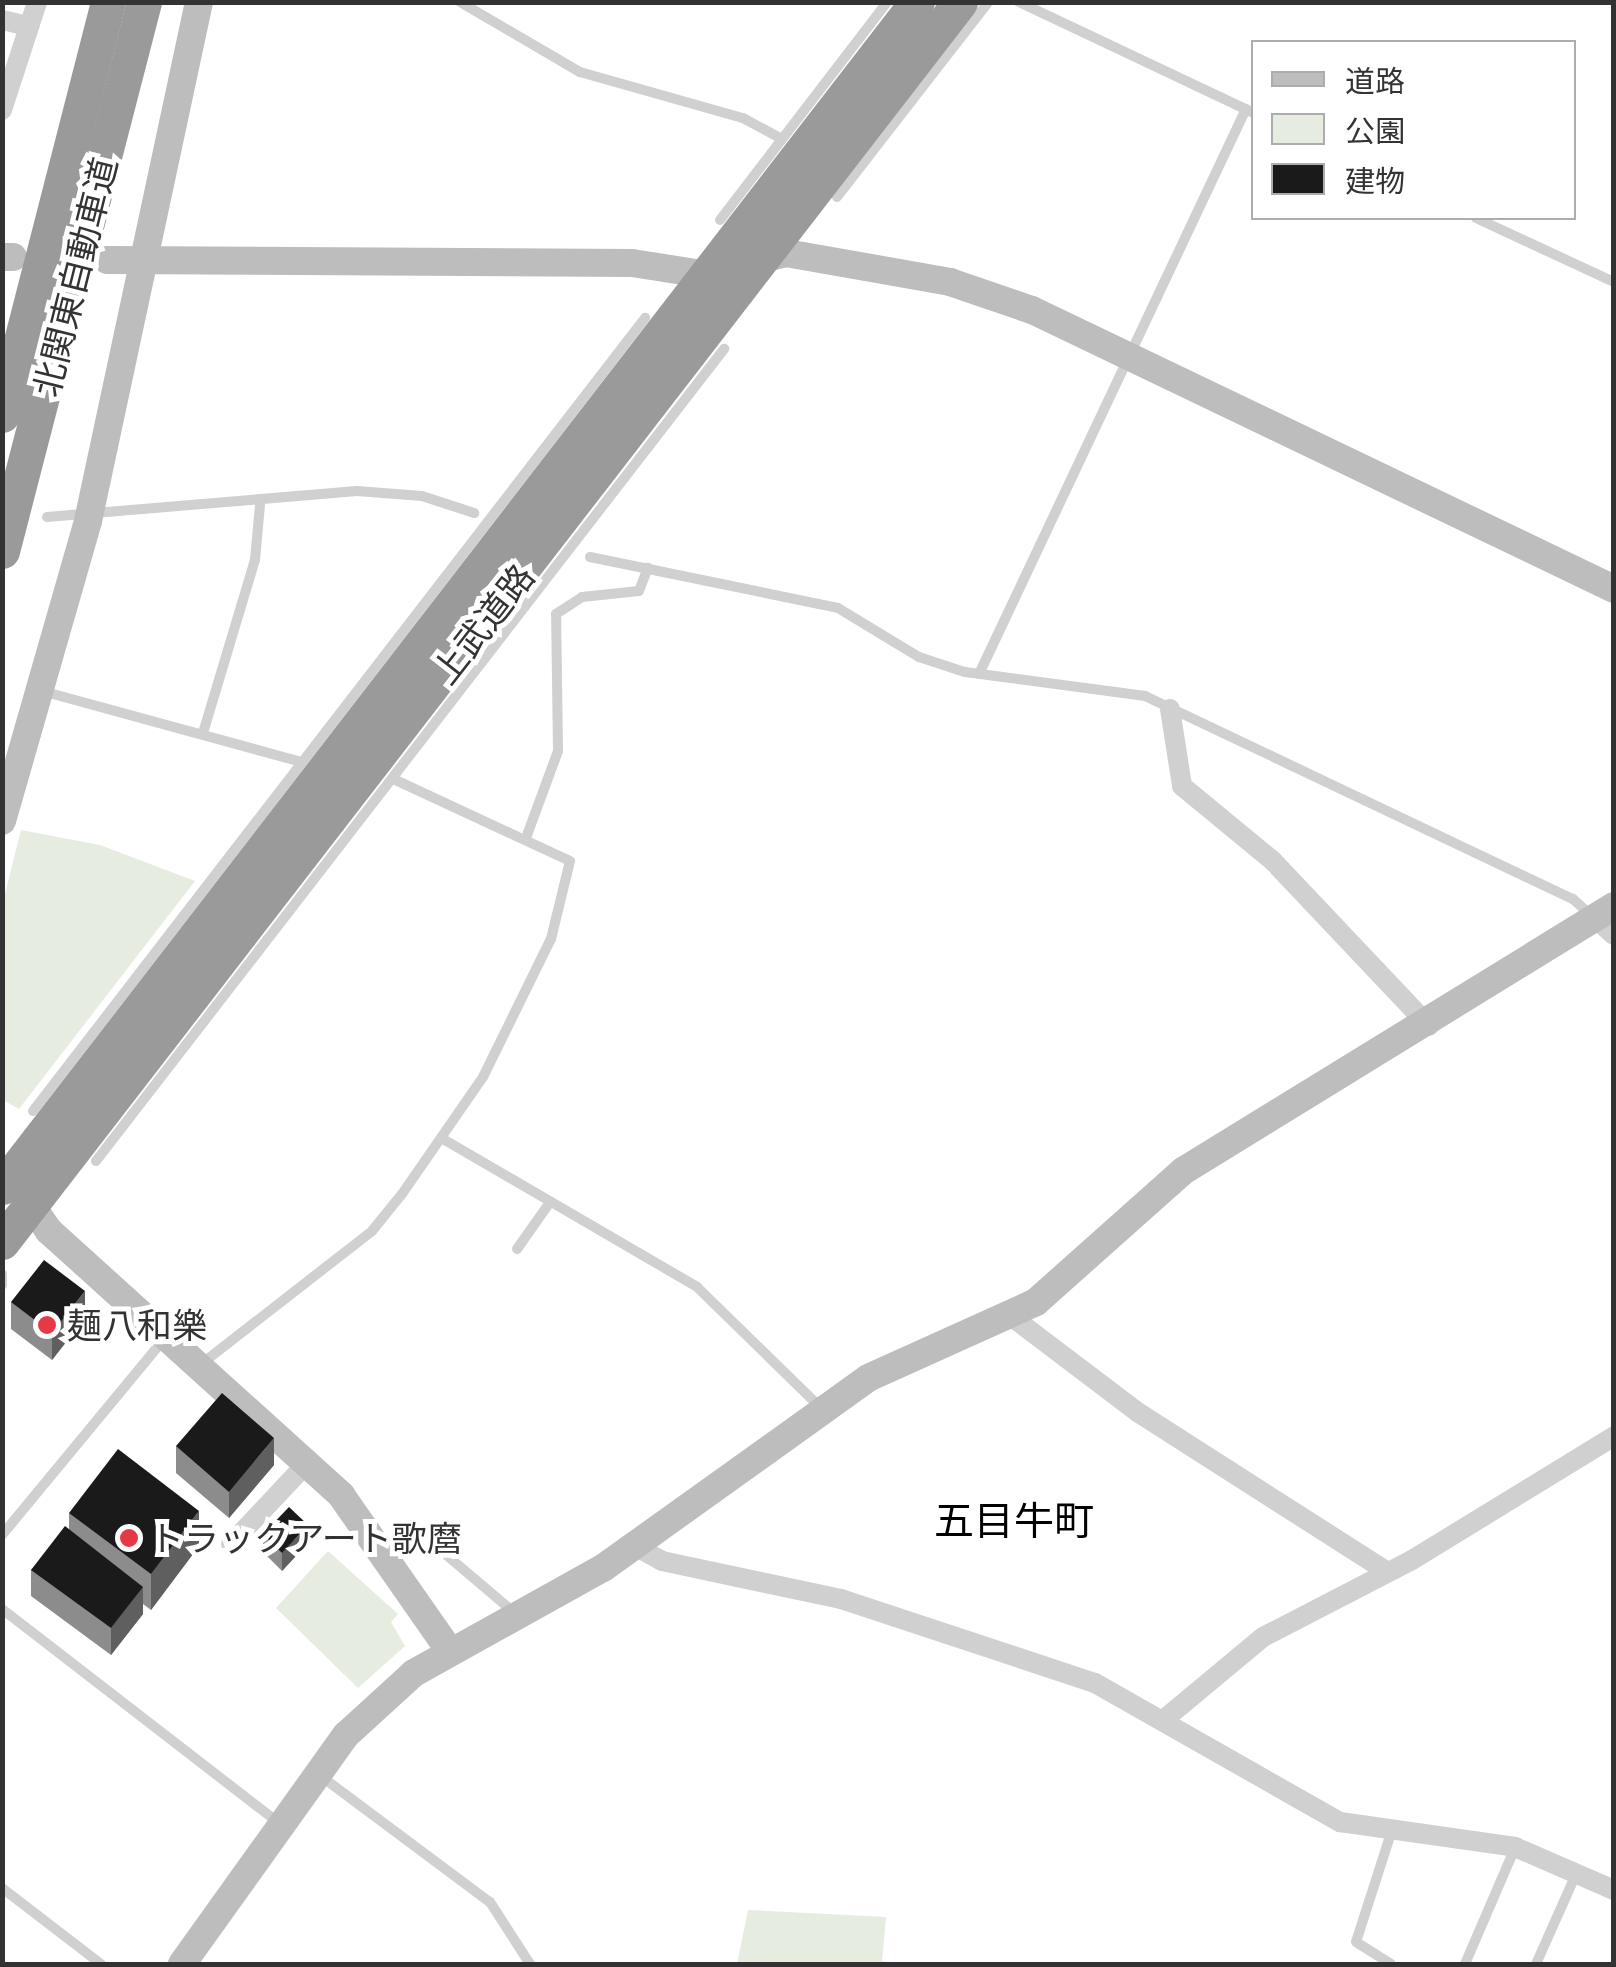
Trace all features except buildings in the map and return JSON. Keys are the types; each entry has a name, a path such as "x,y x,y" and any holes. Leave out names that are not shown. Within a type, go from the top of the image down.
{"highway":[{"name":"北関東自動車道","path":"2,415 108,2"},
{"name":"北関東自動車道","path":"2,551 144,2"},
{"name":"上武道路","path":"12,1183 234,963 600,492 771,254 960,2"},
{"name":"上武道路","path":"2,1242 12,1183 136,996 472,560 712,272 902,5"}],"street":[{"path":"2,110 37,2"},
{"path":"2,821 88,520 199,2"},
{"path":"2,20 29,26"},
{"path":"108,260 632,263 712,272 771,254 994,294 1614,589"},
{"path":"1170,708 1182,786 1273,861 1429,1026"},
{"path":"182,1964 316,1774 380,1699 449,1650 518,1616 635,1546 820,1407 1012,1317 1183,1171 1607,920"},
{"path":"12,1183 165,1338 308,1462 392,1558 449,1650"},
{"path":"1012,1317 1139,1412 1388,1572"},
{"path":"1167,1717 1263,1637 1388,1572 1614,1436"},
{"path":"232,1544 308,1462"},
{"path":"635,1546 662,1561 898,1616 1167,1717 1298,1804 1391,1833 1516,1847 1614,1890"}],"lane":[{"path":"460,2 580,72 743,118 782,139"},
{"path":"837,197 988,2"},
{"path":"979,674 1250,111 1019,2"},
{"path":"720,220 782,139 902,5"},
{"path":"1480,220 1614,282"},
{"path":"33,1111 136,996 301,762 472,560 645,318"},
{"path":"96,1161 234,963 393,778 600,492 724,348"},
{"path":"47,518 88,520 382,490 474,513"},
{"path":"203,732 255,560 260,505"},
{"path":"590,557 838,608 918,657 979,674 1124,689 1573,899 1607,920"},
{"path":"526,838 560,737 551,625 566,602 639,591 648,568"},
{"path":"41,691 203,732 301,762"},
{"path":"198,1367 372,1230 443,1140 526,1000 570,878 565,857 393,778"},
{"path":"443,1140 548,1205 698,1287 820,1407"},
{"path":"517,1249 548,1205"},
{"path":"2,1274 2,1284"},
{"path":"2,1535 165,1338"},
{"path":"444,1553 518,1616"},
{"path":"2,1609 281,1824"},
{"path":"316,1774 490,1902 530,1964"},
{"path":"1391,1833 1356,1942 1391,1964"},
{"path":"1465,1964 1516,1847"},
{"path":"1536,1964 1576,1872"},
{"path":"2,1888 102,1964"}],"green space":[{"path":"21,830 100,845 195,881 19,1109 3,1100 2,906"},
{"path":"328,1551 398,1614 391,1622 405,1646 358,1688 276,1608"},
{"path":"748,1910 886,1917 882,1961 893,1964 737,1964"}],"place":[{"name":"麺八和樂","path":"47,1325"},
{"name":"トラックアート歌麿","path":"129,1538"}],"district":[{"name":"五目牛町","path":"1014,1520"}]}
